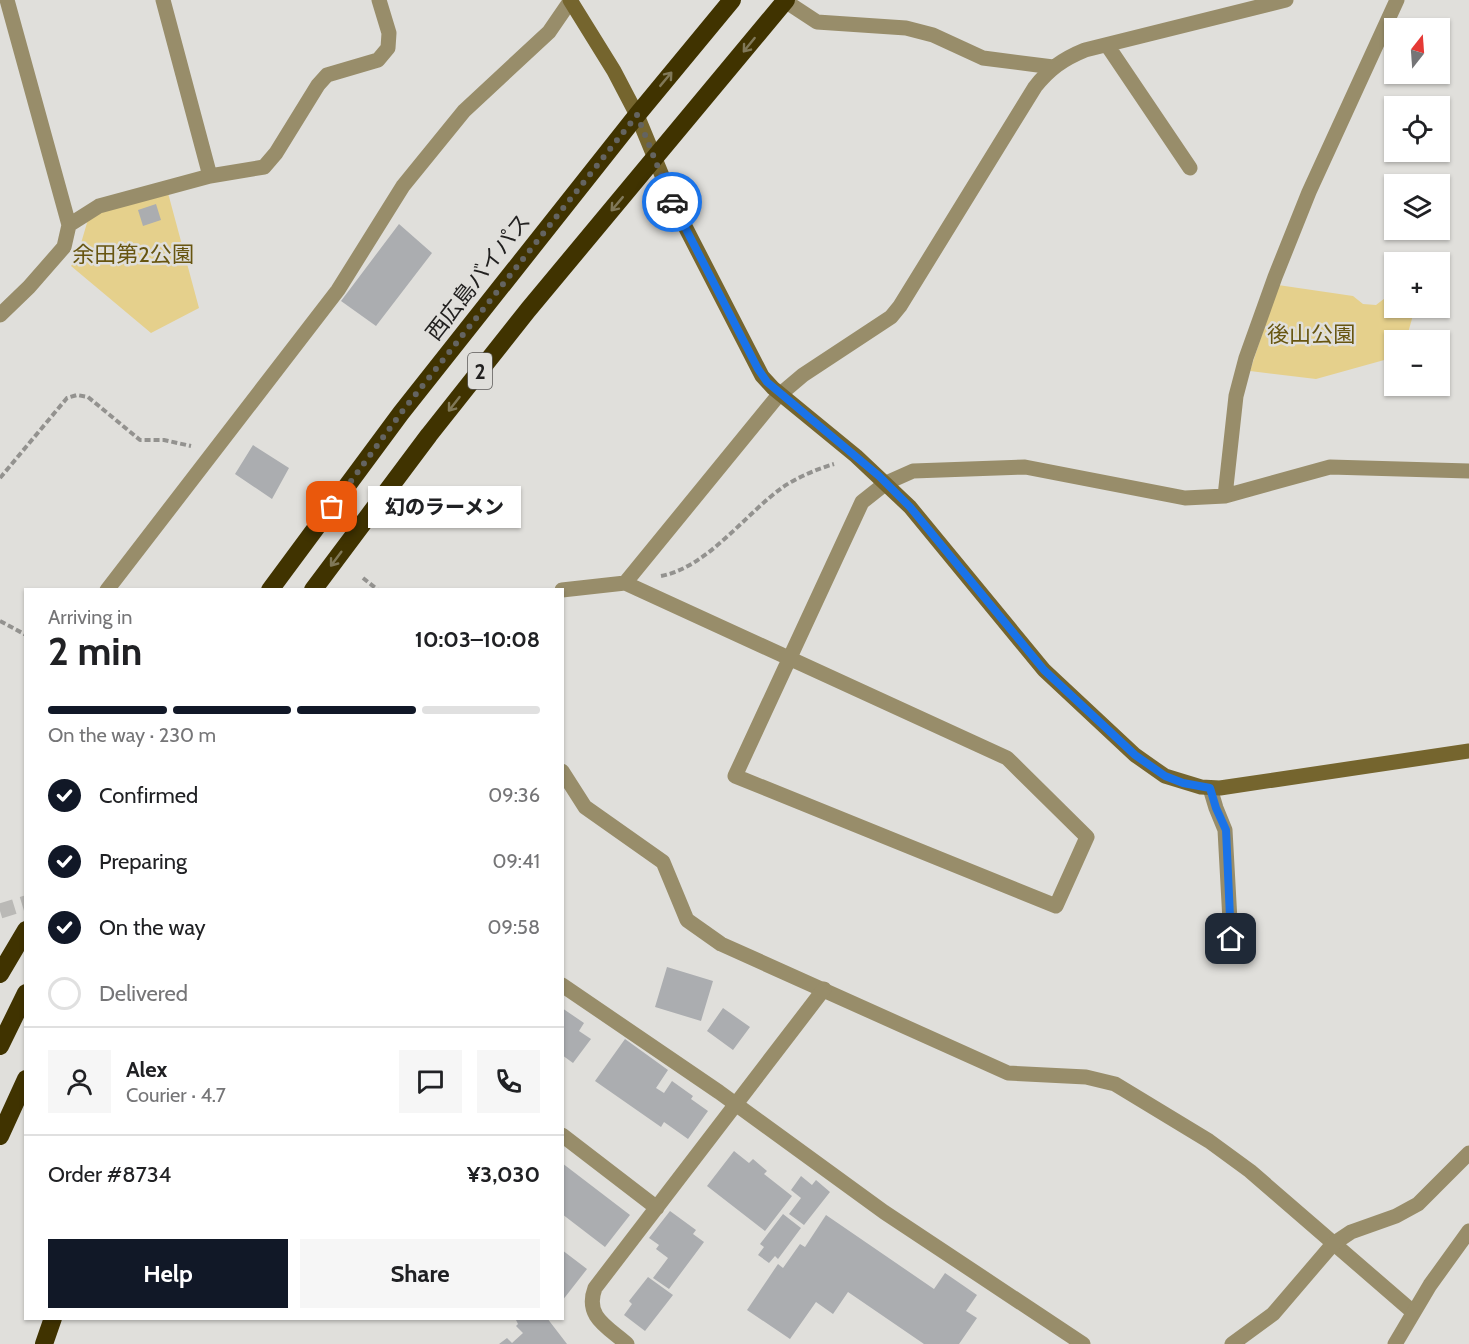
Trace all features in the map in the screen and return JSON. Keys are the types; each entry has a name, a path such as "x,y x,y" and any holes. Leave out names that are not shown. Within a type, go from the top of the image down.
{"highway":[{"name":"西広島バイパス","path":"271,588 401,413 637,115 732,0"},
{"name":"2","path":"315,588 436,426 528,310 786,1"},
{"path":"0,974 24,933"},
{"path":"0,1046 24,997"},
{"path":"0,1136 24,1083"},
{"path":"44,1344 52,1320"}],"street":[{"path":"0,315 29,287 64,247 69,225 7,0"},
{"path":"163,0 210,176"},
{"path":"69,225 99,206 210,176 264,168 276,153 318,85 327,75 378,60 388,48 388,33 379,0"},
{"path":"109,588 338,290 402,186 464,111 549,32 570,0 609,62 637,115 675,207 758,369 767,382 886,483 939,540 1039,664 1149,767 1183,783 1210,788 1238,787 1469,751"},
{"path":"625,583 780,394 803,375 896,312 1035,87 1053,67 1065,58 1107,45 1286,0"},
{"path":"1225,496 1236,396 1246,358 1309,192 1397,0"},
{"path":"786,1 817,22 906,28 933,35 983,58 1053,67"},
{"path":"1107,45 1190,168"},
{"path":"564,590 625,583 789,657 1007,758 1087,837 1056,906 735,776 789,657 862,502 886,483 913,471 1025,467 1185,498 1225,496 1330,467 1469,471"},
{"path":"564,774 585,807 663,862 687,920 722,944 1008,1073 1086,1077 1115,1084 1209,1141 1242,1165 1413,1312"},
{"path":"1210,788 1226,830 1231,939"},
{"path":"564,986 736,1104 884,1212 1083,1344"},
{"path":"627,1344 592,1311 591,1299 595,1288 824,989"},
{"path":"564,1137 657,1208"},
{"path":"1232,1344 1273,1314 1333,1244 1351,1232 1396,1216 1418,1204 1469,1153"},
{"path":"1395,1344 1430,1285 1469,1231"}],"path":[{"path":"0,478 67,398 77,395 88,397 140,440 164,440 213,451"},
{"path":"625,583 672,574 701,558 784,486 817,469 856,456"},
{"path":"363,578 376,588"},
{"path":"0,621 24,634"}],"green space":[{"name":"余田第2公園","path":"168,193 199,308 151,333 71,266 77,257 89,216"},
{"name":"後山公園","path":"1278,285 1353,296 1363,304 1376,305 1384,299 1384,318 1412,318 1409,330 1384,330 1384,360 1316,379 1250,371"}],"building":[{"path":"156,204 161,220 143,226 138,210"},
{"path":"399,224 432,253 376,326 341,301"},
{"path":"253,445 289,468 272,499 235,474"},
{"path":"667,967 713,981 701,1021 655,1007"},
{"path":"723,1008 750,1027 733,1050 707,1031"},
{"path":"564,1009 584,1023 579,1031 591,1039 573,1063 564,1056"},
{"path":"625,1039 668,1070 656,1088 664,1093 672,1081 693,1096 691,1099 708,1111 688,1139 664,1122 661,1127 595,1081"},
{"path":"734,1151 749,1163 753,1159 767,1171 764,1174 792,1196 765,1231 707,1186"},
{"path":"564,1165 630,1215 605,1247 564,1216"},
{"path":"801,1176 812,1185 816,1180 830,1192 804,1225 789,1214 801,1198 791,1190"},
{"path":"670,1211 696,1230 693,1234 704,1242 669,1289 653,1278 668,1258 656,1249 659,1245 649,1238"},
{"path":"783,1214 801,1228 778,1259 775,1256 769,1263 758,1255 764,1247 760,1244"},
{"path":"826,1215 934,1289 945,1273 977,1295 966,1311 977,1318 959,1344 924,1344 848,1292 833,1314 816,1302 790,1339 747,1310 778,1264 783,1268 800,1244 805,1247"},
{"path":"564,1252 587,1269 564,1298"},
{"path":"648,1277 673,1295 645,1331 624,1315 632,1304 629,1301"},
{"path":"516,1320 549,1320 567,1344 499,1344 507,1338 512,1343 523,1333 516,1326 518,1324"}],"tunnel":[{"path":"0,911 24,904"}],"way so far":[{"path":"332,507 401,413 637,115 672,202"}],"place":[{"name":"幻のラーメン","path":"332,507"}],"route":[{"path":"672,202 758,369 767,382 846,447 910,507 1044,670 1135,755 1149,767 1165,776 1183,783 1210,788 1226,830 1231,939"}]}
